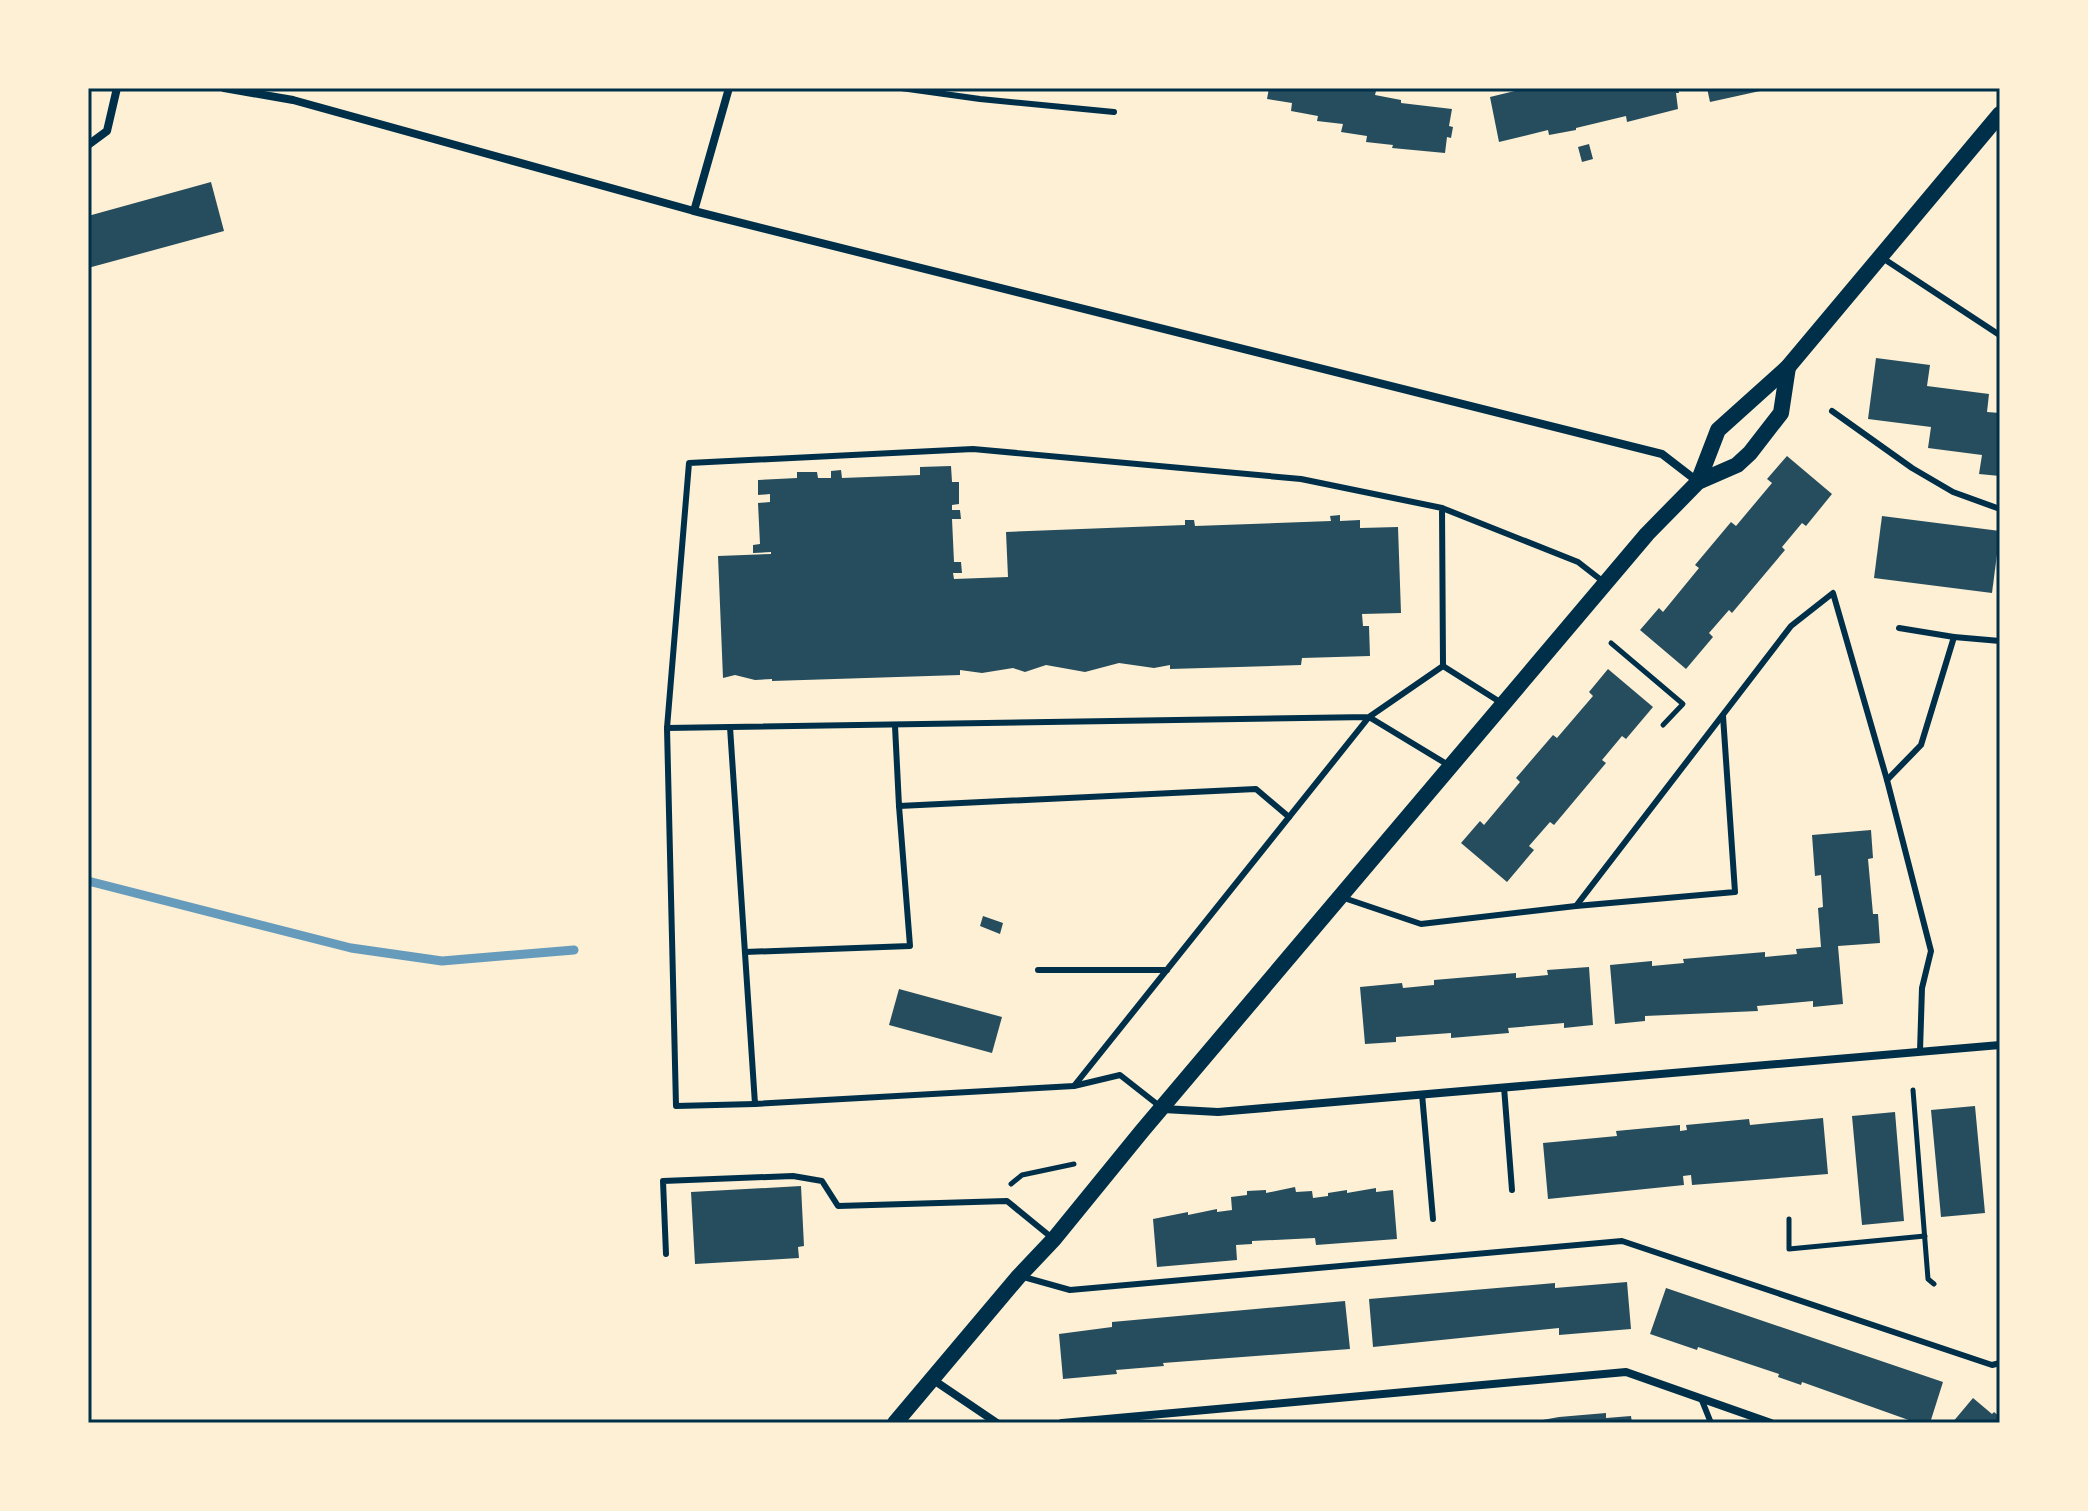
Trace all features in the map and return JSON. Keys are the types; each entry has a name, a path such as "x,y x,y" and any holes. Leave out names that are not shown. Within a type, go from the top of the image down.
{"main road":[{"path":"1698,482 1718,430 1788,367 2000,114"},
{"path":"895,1423 1054,1239 1647,534 1698,482 1737,465 1750,453 1781,413 1788,367"}],"street":[{"path":"88,145 107,131 117,88"},
{"path":"224,88 293,100 694,211 1662,454 1698,482"},
{"path":"694,211 729,88"},
{"path":"1163,1109 1218,1112 2000,1045"},
{"path":"1062,1423 1626,1372 1771,1423"},
{"path":"932,1379 997,1423"}],"lane":[{"path":"901,88 1114,112"},
{"path":"1881,257 1999,333"},
{"path":"1832,411 1912,468 1953,492 2000,509"},
{"path":"1163,1109 1120,1075 1074,1086 676,1106 667,728 689,463 973,449 1301,479 1442,508 1578,562 1605,583"},
{"path":"1442,508 1443,666"},
{"path":"1576,906 1791,626 1833,593 1887,780 1931,951 1922,988 1920,1051"},
{"path":"1899,628 2000,641"},
{"path":"1887,780 1921,745 1954,637"},
{"path":"1443,666 1503,704"},
{"path":"1074,1086 1369,717 1443,666"},
{"path":"1340,897 1421,924 1735,892 1723,716"},
{"path":"667,728 1369,717 1451,766"},
{"path":"745,952 910,946 895,726"},
{"path":"730,727 755,1104"},
{"path":"899,806 1256,789 1289,817"},
{"path":"1038,970 1167,970"},
{"path":"1504,1087 1512,1190"},
{"path":"1422,1094 1433,1219"},
{"path":"666,1254 663,1181 793,1176 822,1181 838,1206 1007,1201 1054,1239"},
{"path":"1019,1276 1070,1290 1622,1241 1992,1365 2000,1363"},
{"path":"1701,1398 1711,1423"}],"path":[{"path":"1611,643 1683,704 1663,725"},
{"path":"1913,1090 1928,1279 1934,1284"},
{"path":"992,1201 1022,1175 1074,1164"},
{"path":"1789,1219 1789,1249 1925,1236"}],"building":[{"path":"1269,88 1360,88 1376,91 1375,95 1401,100 1401,103 1452,109 1449,126 1453,127 1451,138 1447,137 1445,153 1366,142 1367,136 1341,132 1343,124 1317,121 1318,116 1291,111 1292,103 1267,99"},
{"path":"1527,88 1678,88 1678,109 1627,122 1626,116 1576,130 1549,135 1548,130 1499,142 1490,97"},
{"path":"1707,88 1760,88 1760,91 1710,102"},
{"path":"1589,144 1593,159 1582,162 1578,147"},
{"path":"211,182 224,231 88,268 88,216"},
{"path":"1876,358 1930,365 1927,386 1989,394 1987,412 2000,413 2000,476 1979,474 1982,455 1928,448 1931,427 1868,419"},
{"path":"1787,456 1832,494 1806,526 1802,523 1782,547 1785,550 1732,613 1729,610 1709,633 1713,637 1686,669 1640,630 1659,608 1663,612 1699,568 1695,565 1731,522 1736,526 1772,483 1767,479"},
{"path":"951,466 952,482 959,482 959,504 952,505 952,510 960,510 961,519 952,519 954,562 961,562 962,573 953,573 954,579 1008,577 1006,532 1185,525 1185,520 1194,520 1195,526 1331,521 1330,516 1340,515 1340,521 1360,520 1360,528 1398,527 1401,613 1362,614 1363,626 1369,626 1370,656 1302,658 1301,665 1170,669 1170,665 1154,668 1119,663 1085,672 1046,665 1025,672 1013,668 982,673 960,670 960,675 772,681 735,675 723,678 718,556 771,554 753,553 753,545 760,544 758,503 770,502 770,494 758,495 758,480 797,478 797,472 817,472 818,478 831,478 831,471 841,470 842,478 920,475 920,467"},
{"path":"1882,516 2000,531 1992,593 1874,578"},
{"path":"1608,669 1653,707 1626,739 1622,736 1602,760 1606,763 1554,825 1550,822 1529,846 1534,850 1507,882 1461,843 1480,821 1484,825 1520,782 1516,778 1553,735 1557,738 1593,696 1589,692"},
{"path":"1871,830 1873,858 1868,859 1873,914 1878,914 1880,943 1838,946 1843,1004 1813,1007 1813,1001 1757,1006 1758,1011 1645,1016 1645,1021 1615,1024 1610,965 1652,961 1652,966 1684,963 1683,959 1765,952 1765,957 1797,954 1796,949 1821,947 1818,908 1823,907 1821,875 1815,876 1812,835"},
{"path":"983,916 1003,923 1000,934 980,926"},
{"path":"1589,967 1593,1025 1564,1028 1564,1023 1508,1028 1509,1033 1451,1038 1451,1033 1396,1037 1396,1042 1365,1044 1360,987 1402,983 1403,988 1434,985 1434,980 1516,973 1516,978 1548,975 1547,970"},
{"path":"899,989 1002,1017 992,1053 889,1025"},
{"path":"1975,1106 1985,1213 1941,1217 1931,1110"},
{"path":"1895,1112 1904,1221 1862,1225 1852,1116"},
{"path":"1823,1118 1828,1174 1692,1185 1691,1175 1683,1176 1684,1185 1548,1199 1543,1143 1617,1136 1616,1131 1680,1125 1680,1131 1687,1130 1686,1125 1749,1119 1750,1125"},
{"path":"801,1186 804,1246 798,1247 799,1258 695,1264 691,1192"},
{"path":"1295,1187 1296,1192 1312,1191 1313,1198 1347,1190 1347,1193 1376,1188 1376,1192 1393,1190 1397,1239 1316,1245 1315,1238 1252,1241 1252,1244 1236,1245 1237,1260 1157,1267 1153,1219 1188,1212 1188,1215 1217,1209 1217,1212 1232,1210 1231,1197 1247,1195 1247,1191 1266,1190 1266,1193"},
{"path":"1627,1282 1631,1329 1559,1335 1559,1328 1373,1347 1369,1299 1555,1283 1555,1288"},
{"path":"1666,1288 1943,1382 1930,1423 1917,1423 1698,1347 1697,1350 1650,1334"},
{"path":"1345,1301 1350,1349 1163,1363 1164,1366 1116,1370 1117,1374 1063,1379 1059,1334 1112,1327 1112,1322"},
{"path":"1973,1398 2000,1417 2000,1423 1952,1423"},
{"path":"1606,1413 1606,1418 1631,1416 1632,1423 1537,1423 1559,1417"}],"waterway":[{"path":"88,881 351,948 442,961 574,950"}]}
